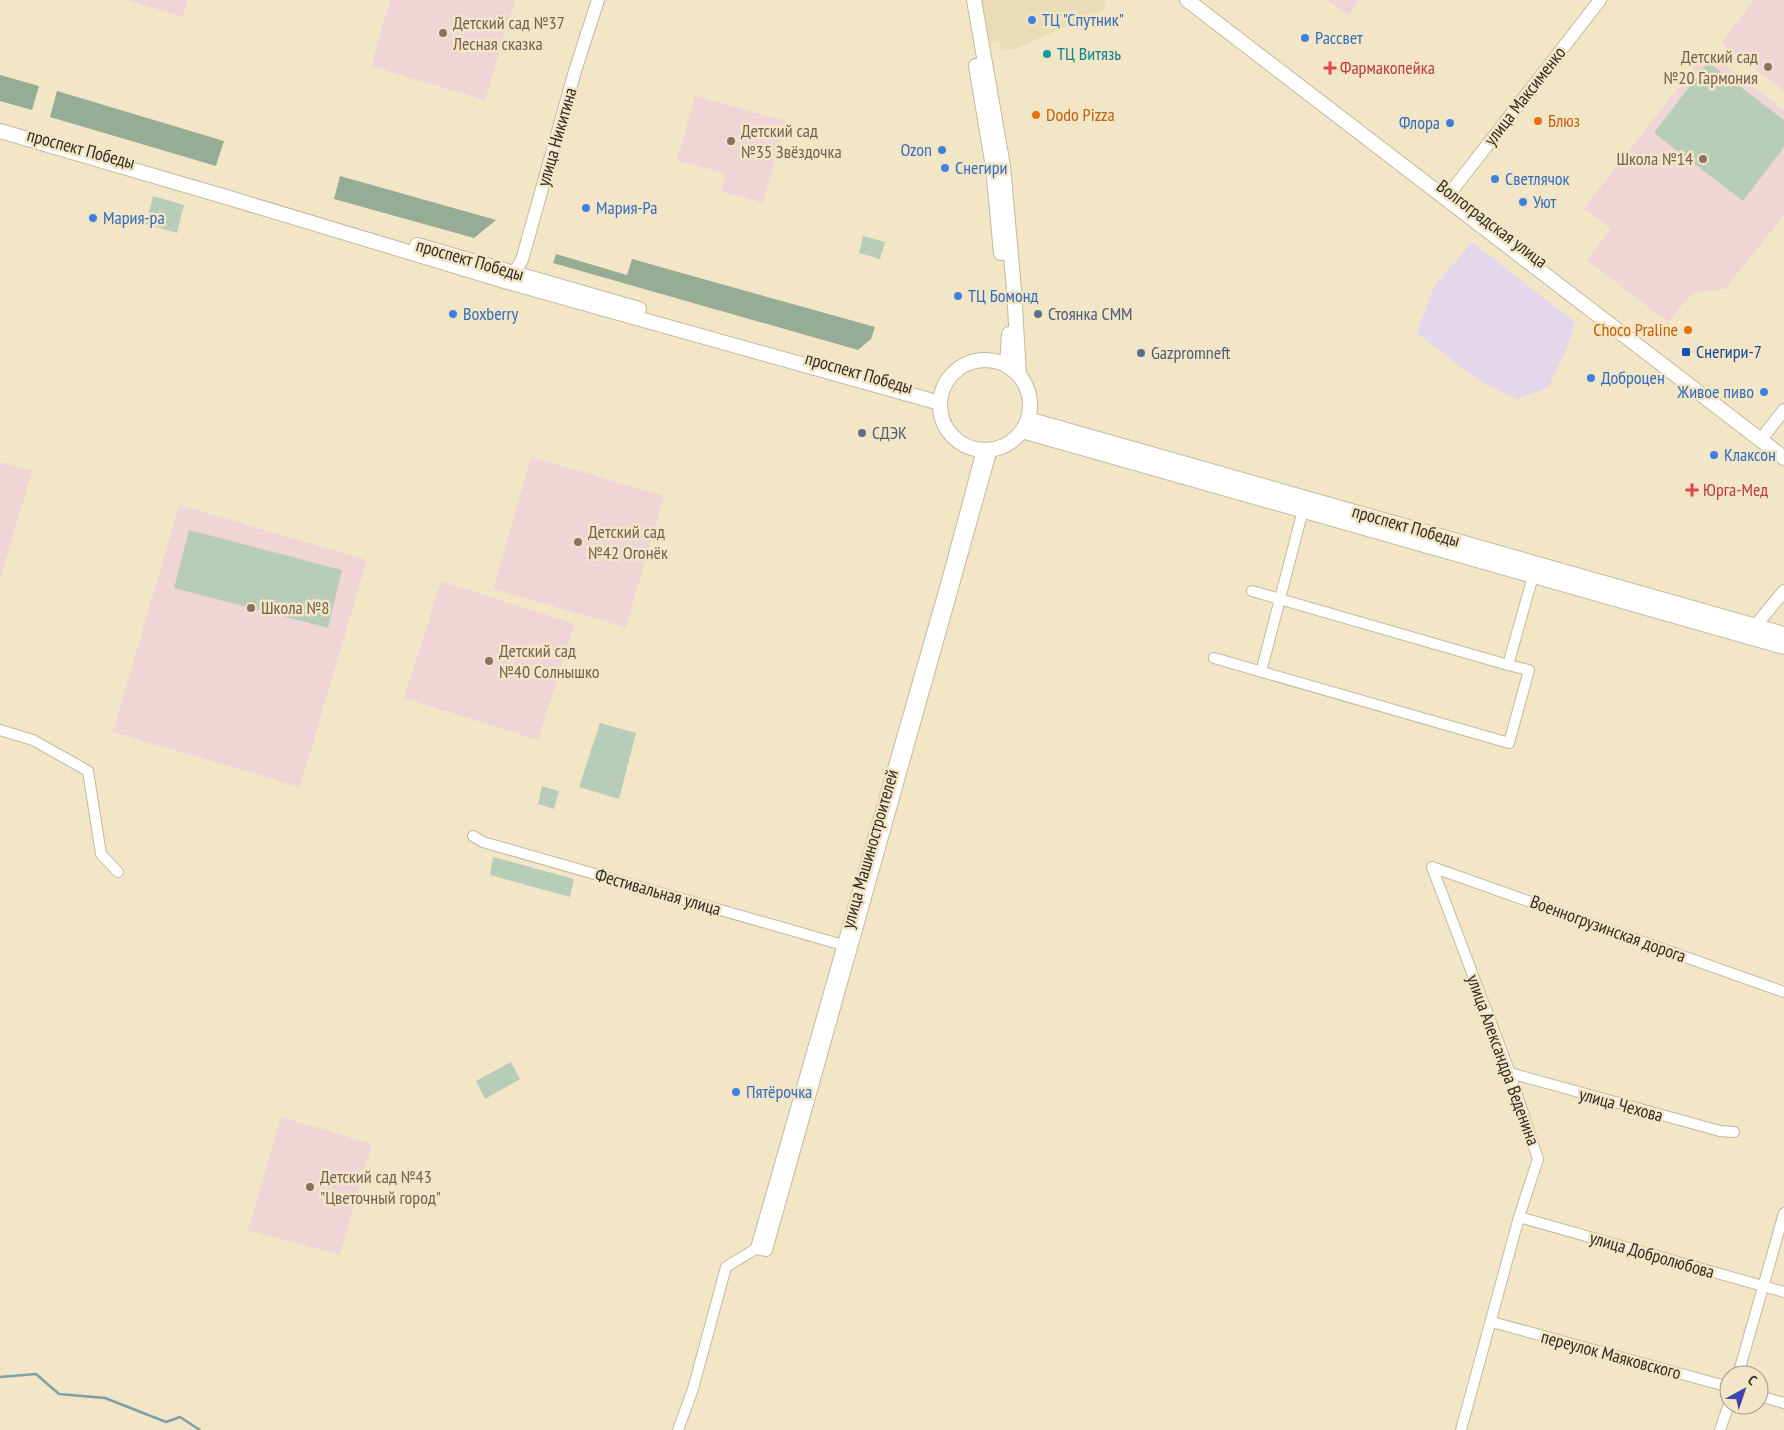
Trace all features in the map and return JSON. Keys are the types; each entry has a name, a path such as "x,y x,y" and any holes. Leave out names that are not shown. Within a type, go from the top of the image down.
{"main road":[{"path":"967,0 993,167 1010,323 1007,365"},
{"path":"974,0 1003,166 1014,290 1019,375"},
{"path":"1187,0 1784,458"},
{"name":"Волгоградская улица","path":"1201,0 1784,447"},
{"name":"проспект Победы","path":"0,126 235,191 940,400"},
{"path":"0,131 235,199 508,282 940,400"},
{"path":"979,359 994,360 1007,365 1019,375 1027,388 1030,403 1025,425 1013,440 1001,447 987,450 970,448 959,442 949,433 943,422 940,400 949,378 965,363 979,359"},
{"name":"проспект Победы","path":"1025,425 1755,632 1784,634"},
{"path":"1025,425 1303,510 1535,570"},
{"path":"1755,632 1784,647"}],"street":[{"name":"улица Никитина","path":"514,273 522,260 575,71 598,0"},
{"name":"улица Максименко","path":"1447,190 1600,0"},
{"path":"1766,433 1784,410"},
{"path":"678,1430 693,1389 726,1267 757,1248 766,1250 987,450"},
{"name":"улица Машиностроителей","path":"757,1248 987,450"},
{"path":"1261,672 1303,510"},
{"path":"1508,665 1535,570"},
{"path":"1214,658 1509,743 1529,670 1252,591"},
{"path":"1755,632 1784,591"},
{"path":"0,730 33,740 88,771 101,854 118,872"},
{"name":"Фестивальная улица","path":"473,836 483,842 843,945"},
{"name":"Военногрузинская дорога","path":"1432,867 1784,992"},
{"name":"улица Александра Веденина","path":"1432,867 1510,1073 1538,1159 1519,1217 1492,1322 1461,1430"},
{"name":"улица Чехова","path":"1510,1073 1627,1107 1720,1131 1734,1132"},
{"path":"1741,1365 1784,1213"},
{"name":"улица Добролюбова","path":"1519,1217 1784,1292"},
{"name":"переулок Маяковского","path":"1492,1322 1719,1384"},
{"path":"1769,1398 1784,1402"},
{"path":"1720,1430 1725,1415"}],"shaded area":[{"path":"126,0 188,0 183,17"},
{"name":"Детский сад №37 Лесная сказка","path":"390,0 515,0 485,100 371,66"},
{"path":"976,0 1104,0 1106,9 1014,49 1001,50 1000,41 988,43"},
{"path":"1328,0 1360,0 1348,16"},
{"name":"Детский сад №20 Гармония","path":"1754,0 1784,0 1784,91 1721,43"},
{"name":"Школа №14","path":"1707,51 1784,110 1784,215 1725,289 1692,293 1668,322 1587,260 1611,229 1584,208"},
{"name":"Детский сад №35 Звёздочка","path":"695,96 786,121 763,203 721,191 726,174 677,160"},
{"path":"1472,242 1575,322 1566,350 1548,388 1517,399 1478,380 1417,333 1433,288"},
{"name":"Детский сад №42 Огонёк","path":"531,457 664,496 626,627 493,589"},
{"path":"0,462 32,471 0,580"},
{"name":"Школа №8","path":"179,505 367,560 300,787 113,732"},
{"name":"Детский сад №40 Солнышко","path":"441,581 575,624 538,740 404,698"},
{"name":"Детский сад №43 \"Цветочный город\"","path":"281,1117 372,1144 340,1255 248,1230"}],"green space":[{"path":"1708,62 1784,120 1784,147 1743,201 1654,133"},
{"path":"0,75 39,86 32,110 0,101"},
{"path":"57,91 224,141 216,166 50,117"},
{"path":"340,176 496,220 474,238 334,199"},
{"path":"153,196 184,205 177,233 146,224"},
{"path":"863,236 885,242 880,259 859,253"},
{"path":"556,254 627,275 632,259 875,327 871,339 858,350 553,263"},
{"path":"189,530 342,570 328,628 174,588"},
{"path":"600,723 636,733 619,799 579,787"},
{"path":"542,786 559,791 554,809 538,804"},
{"path":"493,857 574,879 570,897 490,875"},
{"path":"511,1062 520,1079 485,1099 476,1081"}],"waterway":[{"path":"0,1377 36,1374 59,1394 105,1398 166,1422 180,1417 200,1430"}],"place":[{"name":"ТЦ \"Спутник\"","path":"1032,20"},
{"name":"Детский сад №37 Лесная сказка","path":"443,33"},
{"name":"Рассвет","path":"1305,38"},
{"name":"ТЦ Витязь","path":"1047,54"},
{"name":"Детский сад №20 Гармония","path":"1768,67"},
{"name":"Фармакопейка","path":"1330,68"},
{"name":"Dodo Pizza","path":"1036,115"},
{"name":"Блюз","path":"1538,121"},
{"name":"Флора","path":"1450,123"},
{"name":"Детский сад №35 Звёздочка","path":"731,141"},
{"name":"Ozon","path":"942,150"},
{"name":"Школа №14","path":"1703,159"},
{"name":"Снегири","path":"945,168"},
{"name":"Светлячок","path":"1495,179"},
{"name":"Уют","path":"1523,202"},
{"name":"Мария-Ра","path":"586,208"},
{"name":"Мария-ра","path":"93,218"},
{"name":"ТЦ Бомонд","path":"958,296"},
{"name":"Boxberry","path":"453,314"},
{"name":"Стоянка СММ","path":"1038,314"},
{"name":"Choco Praline","path":"1688,330"},
{"name":"Снегири-7","path":"1686,352"},
{"name":"Gazpromneft","path":"1141,353"},
{"name":"Доброцен","path":"1591,378"},
{"name":"Живое пиво","path":"1764,392"},
{"name":"СДЭК","path":"862,433"},
{"name":"Клаксон","path":"1714,455"},
{"name":"Юрга-Мед","path":"1692,490"},
{"name":"Детский сад №42 Огонёк","path":"578,542"},
{"name":"Школа №8","path":"251,608"},
{"name":"Детский сад №40 Солнышко","path":"489,661"},
{"name":"Пятёрочка","path":"736,1092"},
{"name":"Детский сад №43 \"Цветочный город\"","path":"310,1187"}]}
